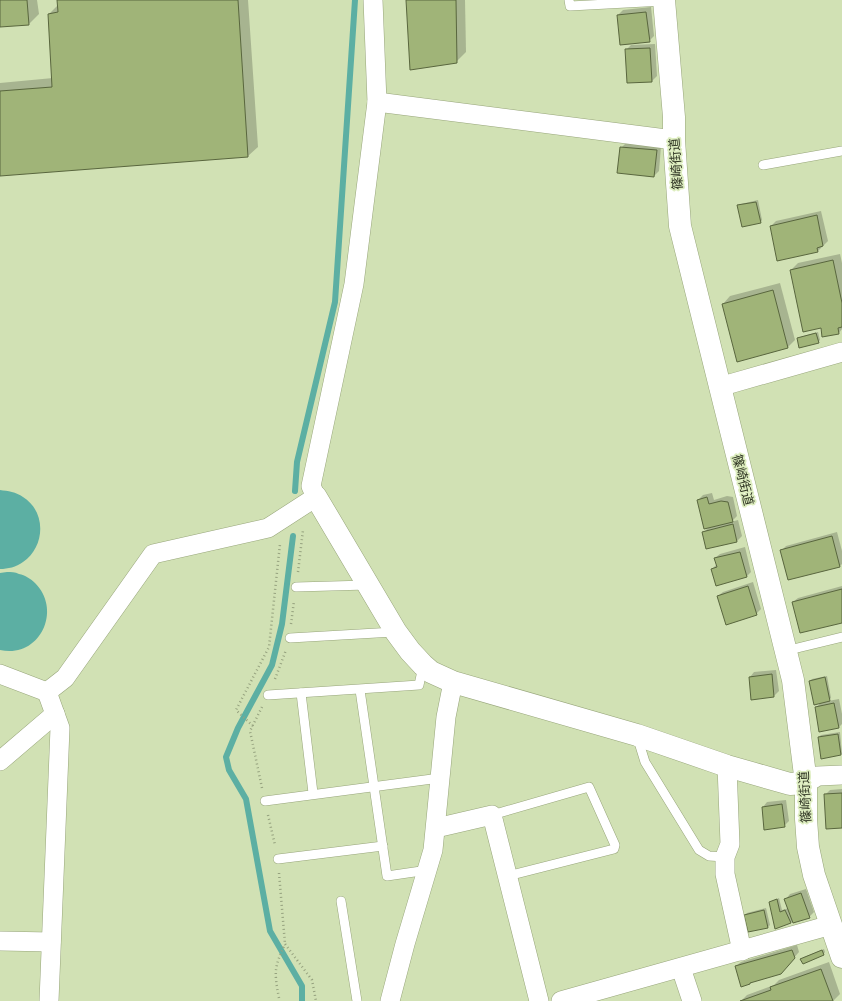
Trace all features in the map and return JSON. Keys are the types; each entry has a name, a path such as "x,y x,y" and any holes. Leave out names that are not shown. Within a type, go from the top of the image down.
{"street":[{"path":"373,0 377,102 354,284 311,486 311,500 369,585 396,632 410,651 431,672 453,682 637,735 726,766 790,784 806,783 818,776 842,775"},
{"name":"篠崎街道","path":"664,1 674,117 674,140 680,226 793,680 806,783 808,848 814,875 838,941"},
{"path":"377,102 674,140"},
{"path":"720,387 842,352"},
{"path":"47,692 65,678 153,554 268,528 311,500"},
{"path":"0,674 47,692 60,728 49,1001"},
{"path":"390,1001 433,850 446,717 453,682"},
{"path":"0,761 55,714"},
{"path":"726,766 730,844 725,857 725,874 742,951"},
{"path":"436,828 492,815 539,1001"},
{"path":"0,941 51,942"},
{"path":"561,1001 742,951 838,941"},
{"path":"682,968 692,1001"}],"lane":[{"path":"569,0 570,6 664,1"},
{"path":"763,165 842,151"},
{"path":"296,587 369,585"},
{"path":"290,638 396,632"},
{"path":"785,651 842,637"},
{"path":"268,695 419,685 423,665"},
{"path":"360,690 387,876 428,870"},
{"path":"302,693 313,793"},
{"path":"637,735 645,762 699,850 709,856 725,857"},
{"path":"265,801 313,793 440,778"},
{"path":"492,815 589,788 615,845 614,850 508,876"},
{"path":"278,858 383,846"},
{"path":"341,901 357,1001"}],"path":[{"path":"280,998 275,976 277,961 285,944 278,858 250,731 277,675 290,638 296,587 311,500"},
{"path":"253,726 236,710 269,647 280,543"},
{"path":"285,944 312,980 316,1001"}],"water":[{"path":"0,490 18,494 31,503 39,520 40,530 36,548 30,556 18,565 0,569"},
{"path":"14,572 23,575 35,583 43,594 47,607 47,619 43,630 36,640 26,647 14,651 0,650 0,573"}],"building":[{"path":"0,0 27,0 29,25 0,27"},
{"path":"57,0 238,0 248,157 0,176 0,91 52,87 48,14 58,12"},
{"path":"406,0 456,0 457,63 410,70"},
{"path":"646,12 650,42 620,45 617,15"},
{"path":"650,48 652,82 627,83 625,49"},
{"path":"620,147 657,150 654,177 617,173"},
{"path":"756,202 761,223 742,227 737,205"},
{"path":"817,215 823,246 817,248 818,252 777,261 770,226"},
{"path":"833,260 842,303 842,327 838,328 839,334 822,337 821,328 803,332 790,270"},
{"path":"773,290 788,348 737,362 722,304"},
{"path":"816,333 819,343 799,348 797,338"},
{"path":"707,497 709,504 721,501 728,502 733,522 704,529 697,500"},
{"path":"733,524 737,542 706,549 702,532"},
{"path":"832,536 840,567 788,580 780,550"},
{"path":"740,552 747,577 716,586 711,569 717,567 714,558"},
{"path":"748,586 757,615 726,625 717,596"},
{"path":"842,589 842,623 800,633 792,602"},
{"path":"772,674 774,697 751,700 749,677"},
{"path":"825,677 830,701 814,705 809,681"},
{"path":"834,703 839,728 819,732 815,707"},
{"path":"838,734 841,755 821,759 818,737"},
{"path":"842,793 842,828 826,829 824,794"},
{"path":"782,804 785,827 764,830 762,807"},
{"path":"801,893 810,918 793,923 784,899"},
{"path":"777,899 780,912 785,910 791,923 775,929 769,902"},
{"path":"764,910 768,928 748,932 744,915"},
{"path":"792,950 795,958 781,974 741,987 735,966"},
{"path":"822,950 824,955 803,964 800,959"},
{"path":"821,969 833,1001 740,1001 771,990 770,987"}],"waterway":[{"path":"295,491 297,462 335,302 355,0"},
{"path":"293,536 282,624 272,665 238,728 226,757 229,770 246,799 270,931 302,986 302,1001"}]}
